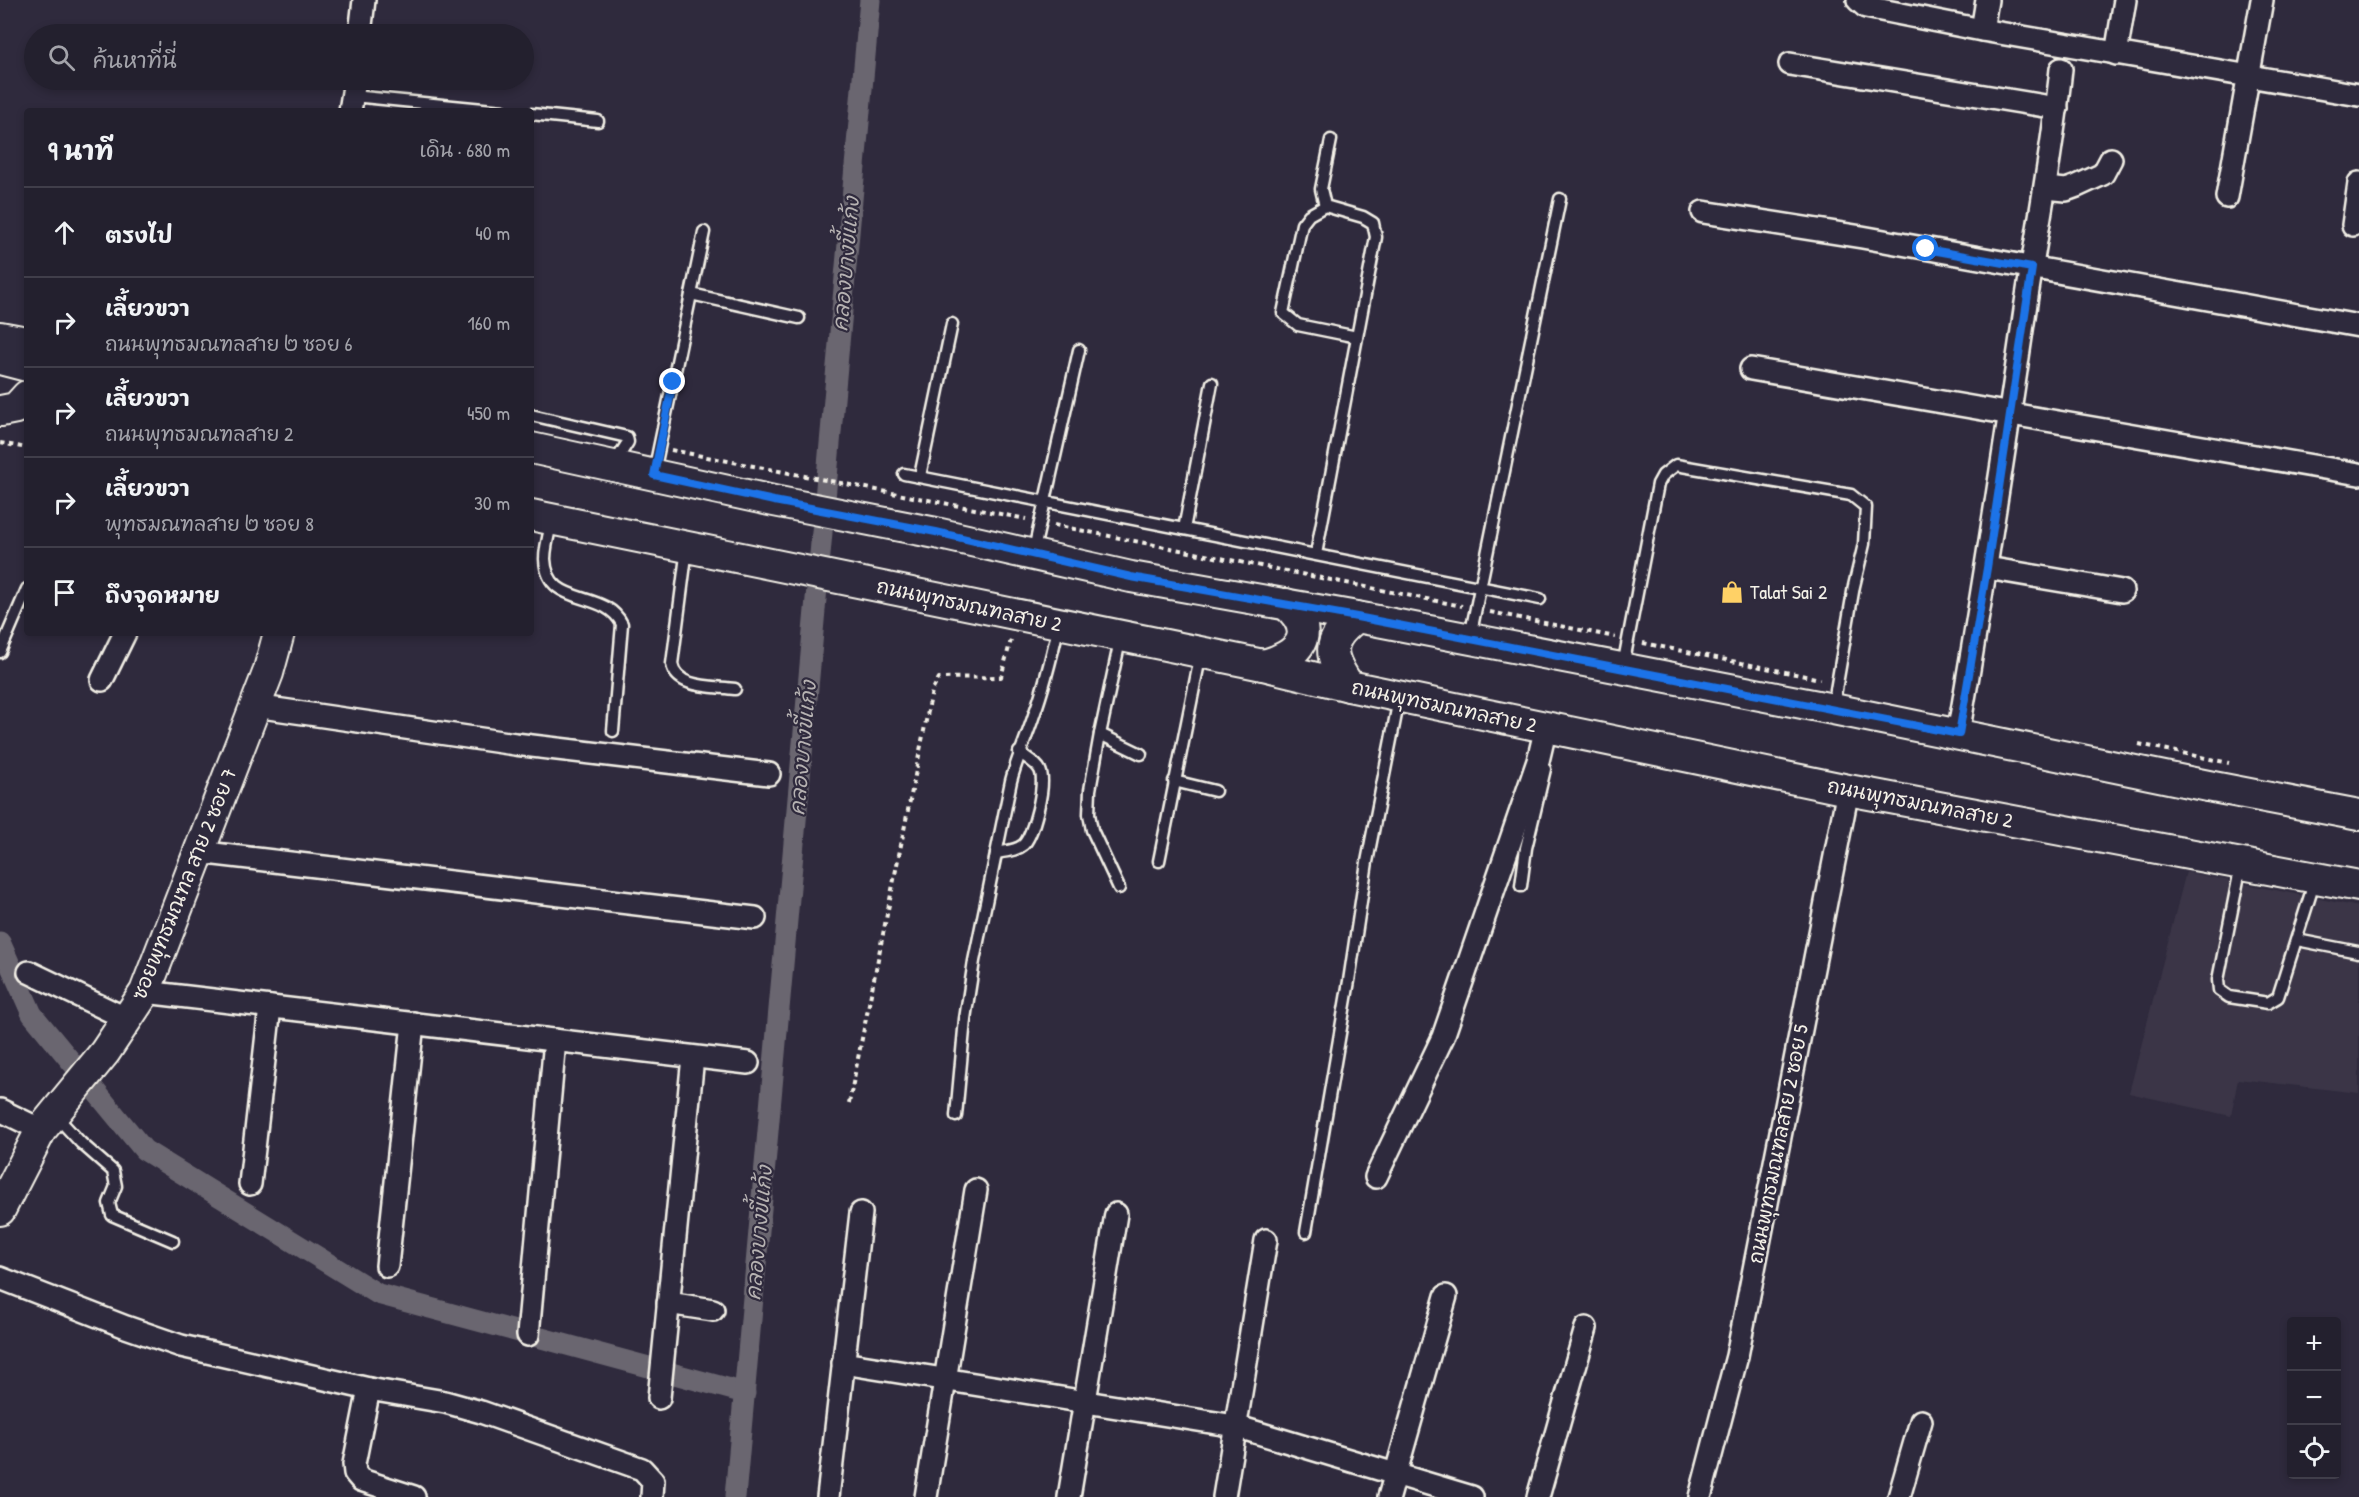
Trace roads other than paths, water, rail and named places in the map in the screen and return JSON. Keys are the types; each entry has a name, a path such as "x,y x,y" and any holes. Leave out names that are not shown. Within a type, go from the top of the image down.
{"main road":[{"path":"0,337 20,361"},
{"path":"0,411 16,408 24,399"},
{"path":"0,411 24,415"},
{"path":"534,449 774,501 936,532 1131,577 1357,617 1622,669 1835,696 1959,734 2213,787 2359,814"},
{"name":"ถนนพุทธมณฑลสาย 2","path":"538,512 622,534 1201,652 1349,686 1848,790 2359,886"},
{"path":"1263,665 1287,657 1293,653 1299,642 1302,623 1298,615 1286,604"},
{"path":"1349,686 1337,668 1333,652 1335,642 1343,627 1357,617"},
{"name":"ซอยพุทธมณฑล สาย 2 ซอย 7","path":"0,1210 48,1122 105,1052 145,992 255,706 278,636"}],"street":[{"path":"361,24 364,0"},
{"path":"1858,0 1866,7 1982,30 2359,95"},
{"path":"1982,30 1987,0"},
{"path":"2116,54 2125,0"},
{"path":"2227,197 2262,0"},
{"path":"1790,64 2057,108"},
{"path":"1959,734 2046,188 2061,69"},
{"path":"2046,188 2066,190 2077,186 2103,174 2111,159"},
{"path":"2353,225 2359,183"},
{"path":"1703,212 1862,237 2359,326"},
{"path":"1751,369 2359,474"},
{"path":"1987,568 2122,591"},
{"path":"102,680 124,636"},
{"path":"255,706 515,744 769,774"},
{"path":"1376,1177 1443,1037 1550,728"},
{"name":"ถนนพุทธมณฑลสาย 2 ซอย 5","path":"1700,1497 1737,1356 1848,790"},
{"path":"198,852 755,918"},
{"path":"28,972 127,1019"},
{"path":"145,992 748,1063"},
{"path":"250,1184 270,1007"},
{"path":"387,1266 413,1023"},
{"path":"528,1335 555,1040"},
{"path":"659,1398 693,1057"},
{"path":"0,1110 48,1122"},
{"path":"926,1497 976,1190"},
{"path":"828,1497 861,1213"},
{"path":"1069,1497 1116,1214"},
{"path":"1224,1497 1266,1240"},
{"path":"0,1278 181,1346 369,1389 408,1394 472,1410 642,1469 653,1481 652,1497"},
{"path":"1389,1497 1446,1296"},
{"path":"668,1303 713,1310"},
{"path":"1539,1497 1586,1328"},
{"path":"843,1363 1235,1426 1472,1497"},
{"path":"369,1389 354,1464 355,1473 361,1480 414,1497"},
{"path":"1899,1497 1921,1421"}],"lane":[{"path":"353,95 475,108"},
{"path":"534,114 598,121"},
{"path":"1325,206 1322,189 1330,140"},
{"path":"1469,640 1560,199"},
{"path":"1316,554 1376,237 1373,223 1364,217 1325,206 1309,215 1302,224 1283,313 1298,325 1357,337"},
{"path":"654,475 704,232"},
{"path":"691,294 799,318"},
{"path":"920,476 952,324"},
{"path":"1032,555 1079,350"},
{"path":"1184,529 1212,383"},
{"path":"534,416 627,437 628,442 612,467"},
{"path":"1622,669 1658,484 1663,475 1676,465 1851,495 1866,507 1864,544 1854,586 1835,696"},
{"path":"904,474 1540,599"},
{"path":"538,512 545,559 551,580 564,593 605,606 618,616 622,624 614,731"},
{"path":"687,547 672,664 673,672 686,682 735,689"},
{"path":"0,651 24,596"},
{"path":"956,1116 968,996 996,853 1019,752 1034,716 1051,661 1059,624"},
{"path":"1119,888 1092,830 1089,814 1090,790 1100,734 1121,636"},
{"path":"1158,861 1201,652"},
{"path":"1305,1232 1349,981 1367,862 1399,696"},
{"path":"1521,886 1527,839 1550,728"},
{"path":"1100,734 1141,754"},
{"path":"996,853 1018,849 1025,844 1030,837 1038,809 1042,777 1040,770 1019,752"},
{"path":"1174,781 1215,790"},
{"path":"2241,864 2218,980 2219,990 2229,998 2268,1003 2275,1000 2281,992 2315,878"},
{"path":"2296,940 2358,951"},
{"path":"48,1122 81,1143 113,1171 116,1186 109,1203 112,1215 173,1241"}],"waterway":[{"name":"คลองบางขี้แก้ง","path":"735,1497 870,0"},
{"path":"0,942 32,1014 144,1150 378,1294 745,1393"}],"place":[{"name":"Talat Sai 2","path":"1732,592"}]}
